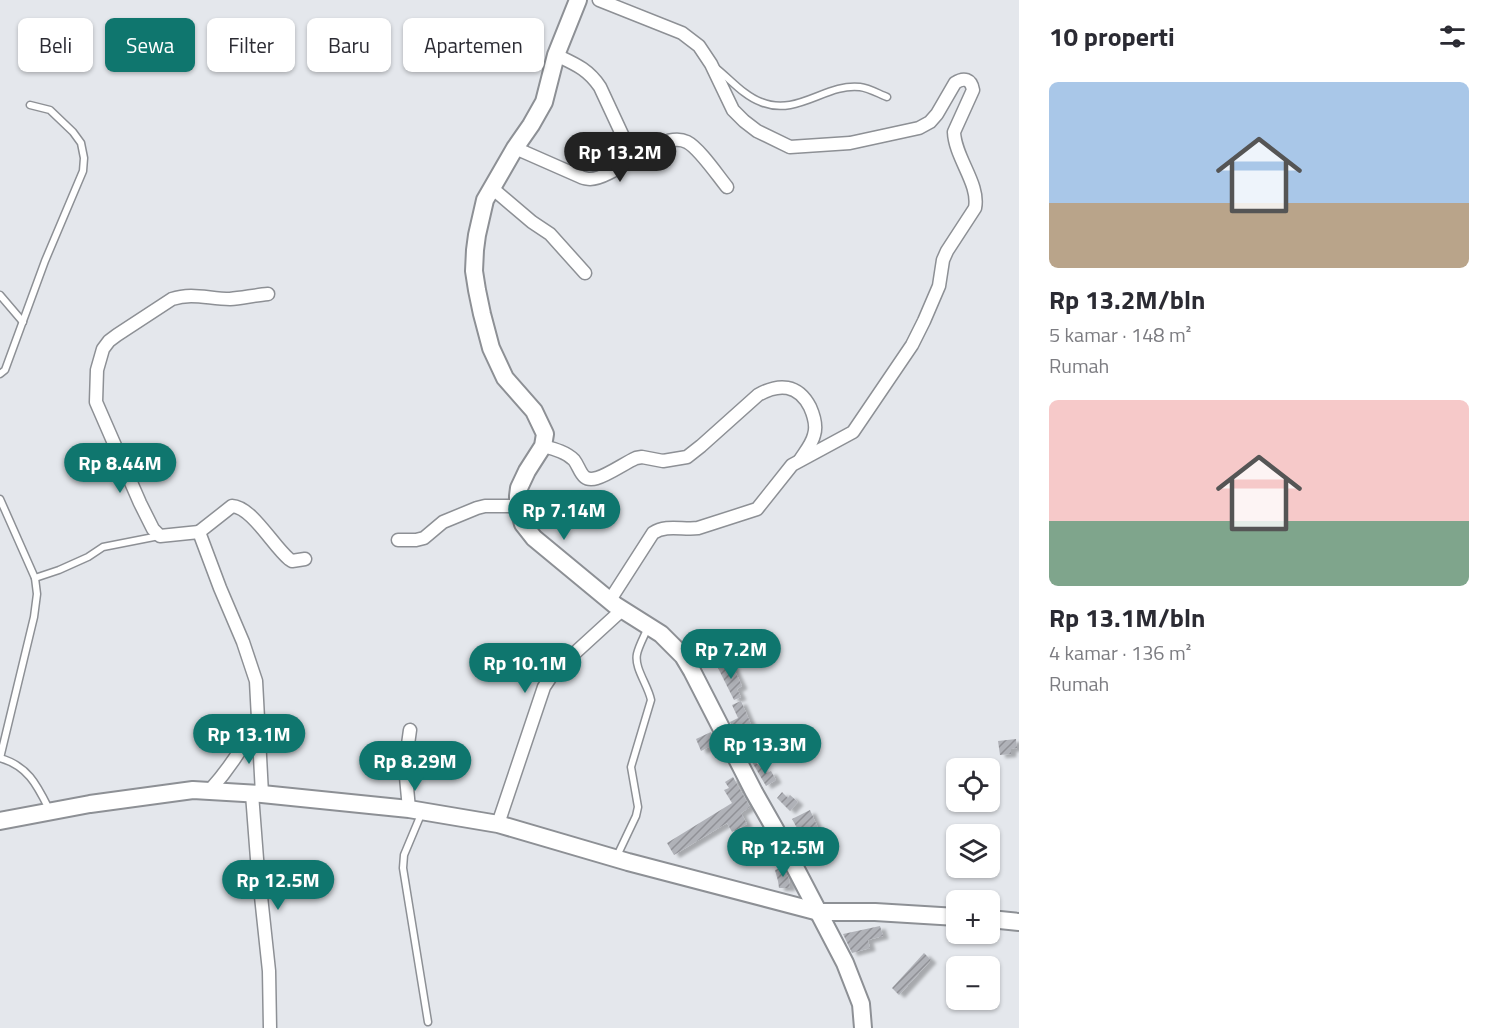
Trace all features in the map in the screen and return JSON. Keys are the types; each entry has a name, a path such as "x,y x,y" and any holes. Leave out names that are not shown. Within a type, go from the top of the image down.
{"street":[{"path":"578,0 556,55 544,102 485,200 475,250 474,271 491,348 505,378 534,411 545,434 543,446 522,481 518,507 524,524 534,538 617,605 661,634 683,656 845,963 861,1004 863,1028"},
{"path":"498,825 547,681 617,605 653,532 665,528 698,528 757,509 792,465 853,432 912,345 933,303 947,251 975,208 977,201 954,138 954,132 973,90 970,81 965,79 955,83 930,123 919,128 850,143 790,147 757,131 734,110 711,63 699,46 682,33 600,0"},
{"path":"556,55 585,69 593,76 633,158"},
{"path":"515,148 589,179 603,176 654,147 671,141 686,141 727,187"},
{"path":"492,188 550,234 585,273"},
{"path":"268,294 229,299 198,295 172,299 117,335 103,349 97,370 96,402 140,503 153,529 160,536 199,532 232,506 238,506 247,512 289,559 292,561 305,559"},
{"path":"543,446 562,452 574,460 584,477 589,479 598,478 636,458 676,460 687,457 701,446 758,395 769,389 781,387 800,393 812,411 816,424 814,436 800,460"},
{"path":"398,540 424,538 443,522 477,508 485,506 518,507"},
{"path":"199,532 256,681 257,859 270,971 270,1028"},
{"path":"210,790 231,766 258,719"},
{"path":"410,730 405,766 416,810"},
{"path":"0,821 90,804 193,790 416,810 498,825 616,859 819,912 875,912 946,916"},
{"path":"1000,920 1019,922"}],"lane":[{"path":"711,63 749,96 775,106 795,104 850,87 862,87 886,97"},
{"path":"0,374 5,370 45,261 83,171 84,158 81,143 66,123 50,110 30,105"},
{"path":"0,295 23,322"},
{"path":"0,499 35,578 37,594 34,617 0,758 11,761 30,776 38,785 51,812"},
{"path":"35,578 88,557 104,547 160,536"},
{"path":"616,859 638,807 632,767 651,700 638,665 637,655 648,626"},
{"path":"416,810 404,855 403,868 428,1022"}],"building":[{"path":"731,662 742,686 737,689 741,697 734,700 718,668"},
{"path":"741,701 754,731 741,737 744,745 742,746 730,722 738,718 732,705"},
{"path":"711,732 717,743 701,751 696,739"},
{"path":"1016,739 1017,748 1011,749 1011,754 1000,755 998,741"},
{"path":"754,761 767,773 771,771 776,780 766,786 752,762"},
{"path":"733,777 750,807 741,813 747,824 732,832 727,823 674,855 667,843 732,803 724,790 729,788 725,782"},
{"path":"782,792 788,798 790,795 798,802 790,811 777,798"},
{"path":"810,810 819,830 797,840 800,847 797,849 788,832 797,828 792,819"},
{"path":"783,867 789,879 790,888 779,888 775,870"},
{"path":"880,926 883,936 868,940 870,948 852,953 843,934"},
{"path":"924,953 931,960 899,995 892,988"}]}
